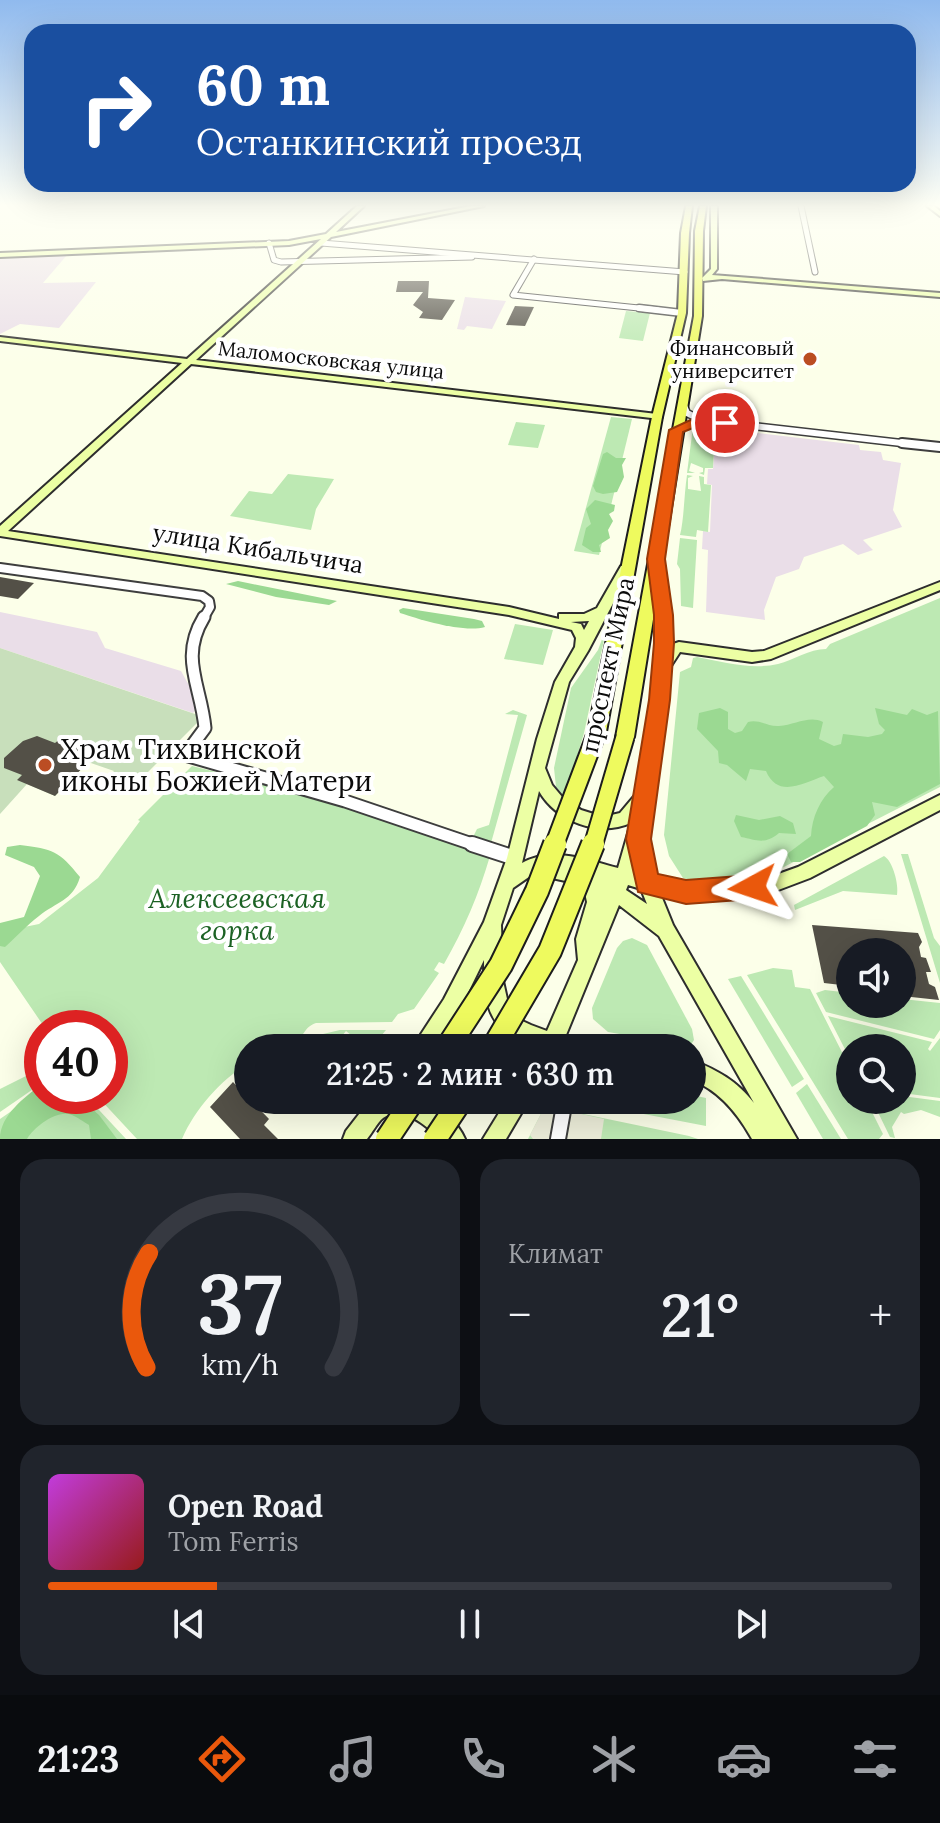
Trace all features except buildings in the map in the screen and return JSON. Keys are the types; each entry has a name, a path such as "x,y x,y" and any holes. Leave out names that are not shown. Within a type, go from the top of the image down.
{"main road":[{"name":"проспект Мира","path":"456,1034 501,965 537,891 597,732 657,417 682,313 685,259"},
{"name":"проспект Мира","path":"502,1034 536,979 571,899 602,815 625,737 681,399 706,279 699,267 699,259"},
{"path":"387,1139 404,1114"},
{"path":"435,1139 452,1114"}],"street":[{"path":"274,259 301,262 455,259"},
{"path":"0,532 304,259"},
{"path":"534,259 513,295 682,313"},
{"path":"536,259 685,272"},
{"path":"706,279 713,259"},
{"path":"812,259 815,272"},
{"path":"699,267 706,279"},
{"path":"706,279 722,277 940,295"},
{"name":"Маломосковская улица","path":"0,339 657,417"},
{"path":"681,399 687,413 701,420 940,447"},
{"path":"676,430 701,420"},
{"name":"улица Кибальчича","path":"0,532 509,611 583,619 595,615 607,605"},
{"path":"656,559 663,615 662,670 639,825 640,854 647,883 666,930 786,1139"},
{"path":"432,1034 451,1006 492,924 508,883 562,682 630,560"},
{"path":"0,568 202,596 209,601 210,607 193,635 191,668 203,705 205,728 185,755 200,762 338,799 515,858"},
{"path":"662,670 676,648 766,656 940,586"},
{"name":"улица Кибальчича","path":"509,611 576,627 583,638 581,651"},
{"path":"537,768 546,790 557,802 577,815 593,820 611,822 624,819 643,796"},
{"path":"508,883 525,872 539,870 619,884 647,883 686,892 781,883 940,802"},
{"path":"556,1034 619,884 639,825"},
{"path":"508,883 531,866 552,861 572,863 619,884 666,930"},
{"path":"580,877 593,889 597,902 586,935 586,964"},
{"path":"492,924 494,997 498,1011 517,1031 524,1034"},
{"path":"706,1076 735,1095 764,1139"},
{"path":"354,1139 373,1114"},
{"path":"422,1114 443,1127 454,1139"},
{"path":"494,1139 510,1114"},
{"path":"558,1139 562,1114"}],"shaded area":[{"path":"0,259 63,259 43,283 96,282 59,328 20,324 0,334"},
{"path":"465,297 506,301 492,329 467,326 464,330 457,329"},
{"path":"716,428 859,445 860,450 881,452 883,460 901,463 893,510 902,527 863,540 873,550 858,555 843,544 804,557 799,569 776,577 764,610 765,620 706,612 708,550 702,549 703,531 710,532 712,485 707,484 708,469 713,469"},
{"path":"0,612 97,632 105,648 181,671 200,705 193,713 0,648"},
{"path":"541,1114 581,1114 604,1119 601,1139 533,1139 530,1135"}],"green space":[{"path":"626,311 650,313 643,341 619,338"},
{"path":"611,417 632,419 599,555 574,551"},
{"path":"516,422 545,425 538,448 508,445"},
{"path":"693,427 715,428 713,468 705,468 704,475 699,473 703,472 703,468 691,463 689,471 695,473 687,473"},
{"path":"607,452 616,458 626,458 622,465 624,477 617,492 603,494 596,492 593,486 603,454"},
{"path":"288,474 334,479 316,509 311,530 230,516 249,491 272,494"},
{"path":"687,475 693,476 688,478 688,489 701,491 699,476 704,477 704,484 711,485 708,532 697,530 696,537 680,535"},
{"path":"595,500 615,505 614,511 609,514 613,521 608,530 610,538 599,545 601,552 593,552 582,545 586,528 591,524 586,509"},
{"path":"680,538 697,540 693,608 681,606 680,569 677,564"},
{"path":"238,581 337,601 329,605 276,597 226,584"},
{"path":"940,598 940,787 774,872 691,880 683,878 669,856 664,835 680,672 691,667 693,658 697,657 748,666 778,664 826,649 830,644"},
{"path":"403,608 474,619 482,621 485,627 442,625 400,613 399,610"},
{"path":"515,624 553,630 543,665 504,659"},
{"path":"607,626 584,733 565,797 556,787 554,768 571,688 598,650"},
{"path":"0,648 198,715 201,719 128,792 105,782 114,771 88,762 55,796 27,784 0,814"},
{"path":"720,708 728,712 728,729 735,733 742,731 748,722 779,726 818,720 823,722 819,739 834,746 841,744 843,734 868,737 882,734 885,730 879,724 875,708 907,715 912,709 927,715 938,711 940,784 897,807 872,802 875,815 867,826 800,862 791,862 787,854 811,836 818,809 834,787 824,776 784,787 771,780 766,771 750,769 746,781 727,765 719,763 718,751 697,729 699,713"},
{"path":"513,710 527,715 491,843 473,837 477,829 489,825 518,715 505,714"},
{"name":"Алексеевская горка","path":"192,766 334,801 490,856 458,938 444,964 439,962 434,970 439,973 414,1009 398,1014 392,1022 316,1023 303,1034 234,1034 234,1074 209,1096 182,1139 137,1139 114,1114 128,1114 128,1010 33,1010 0,962 0,932 39,924 98,878 138,820"},
{"path":"736,815 759,820 780,816 793,823 796,834 779,833 761,841 741,837 734,821"},
{"path":"20,845 54,853 80,877 68,896 45,911 5,947 0,946 0,923 24,917 40,876 34,867 5,855 7,847"},
{"path":"901,854 908,854 934,938 940,946 940,983"},
{"path":"884,856 895,874 897,895 843,891 795,910 794,905"},
{"path":"632,938 647,945 693,1034 620,1034 608,1032 593,1019 592,1008 617,948 623,941"},
{"path":"773,968 792,970 795,987 810,989 836,1040 836,1114 873,1114 883,1134 879,1139 848,1139 747,975"},
{"path":"741,976 804,1079 792,1087 728,979"},
{"path":"836,991 836,1014 826,1012 816,993"},
{"path":"916,1000 940,1003 940,1030 934,1039 850,1018 916,1018"},
{"path":"828,1016 900,1034 837,1034"},
{"path":"340,1030 386,1030 383,1034 350,1034 346,1031 344,1034 323,1034"},
{"path":"916,1038 932,1042 930,1051 940,1038 940,1098 916,1095"},
{"path":"24,1077 24,1095 0,1112 0,1089"},
{"path":"807,1084 841,1139 823,1139 796,1093"},
{"path":"916,1098 940,1101 940,1117 916,1111"},
{"path":"24,1099 24,1114 66,1114 46,1120 27,1139 0,1139 4,1122"},
{"path":"24,1102 24,1114 103,1114 126,1139 0,1139 0,1119"},
{"path":"66,1114 98,1114 117,1139 91,1139 89,1125"},
{"path":"541,1114 583,1114 698,1139 528,1139"},
{"path":"644,1114 706,1114 706,1126"},
{"path":"879,1114 900,1114 892,1127 895,1138 890,1137"}],"place":[{"name":"Финансовый университет","path":"810,359"},
{"name":"Храм Тихвинской иконы Божией Матери","path":"45,765"}],"route":[{"path":"725,423 692,421 676,430 656,559 664,643 639,839 647,883 686,892 753,887"}]}
